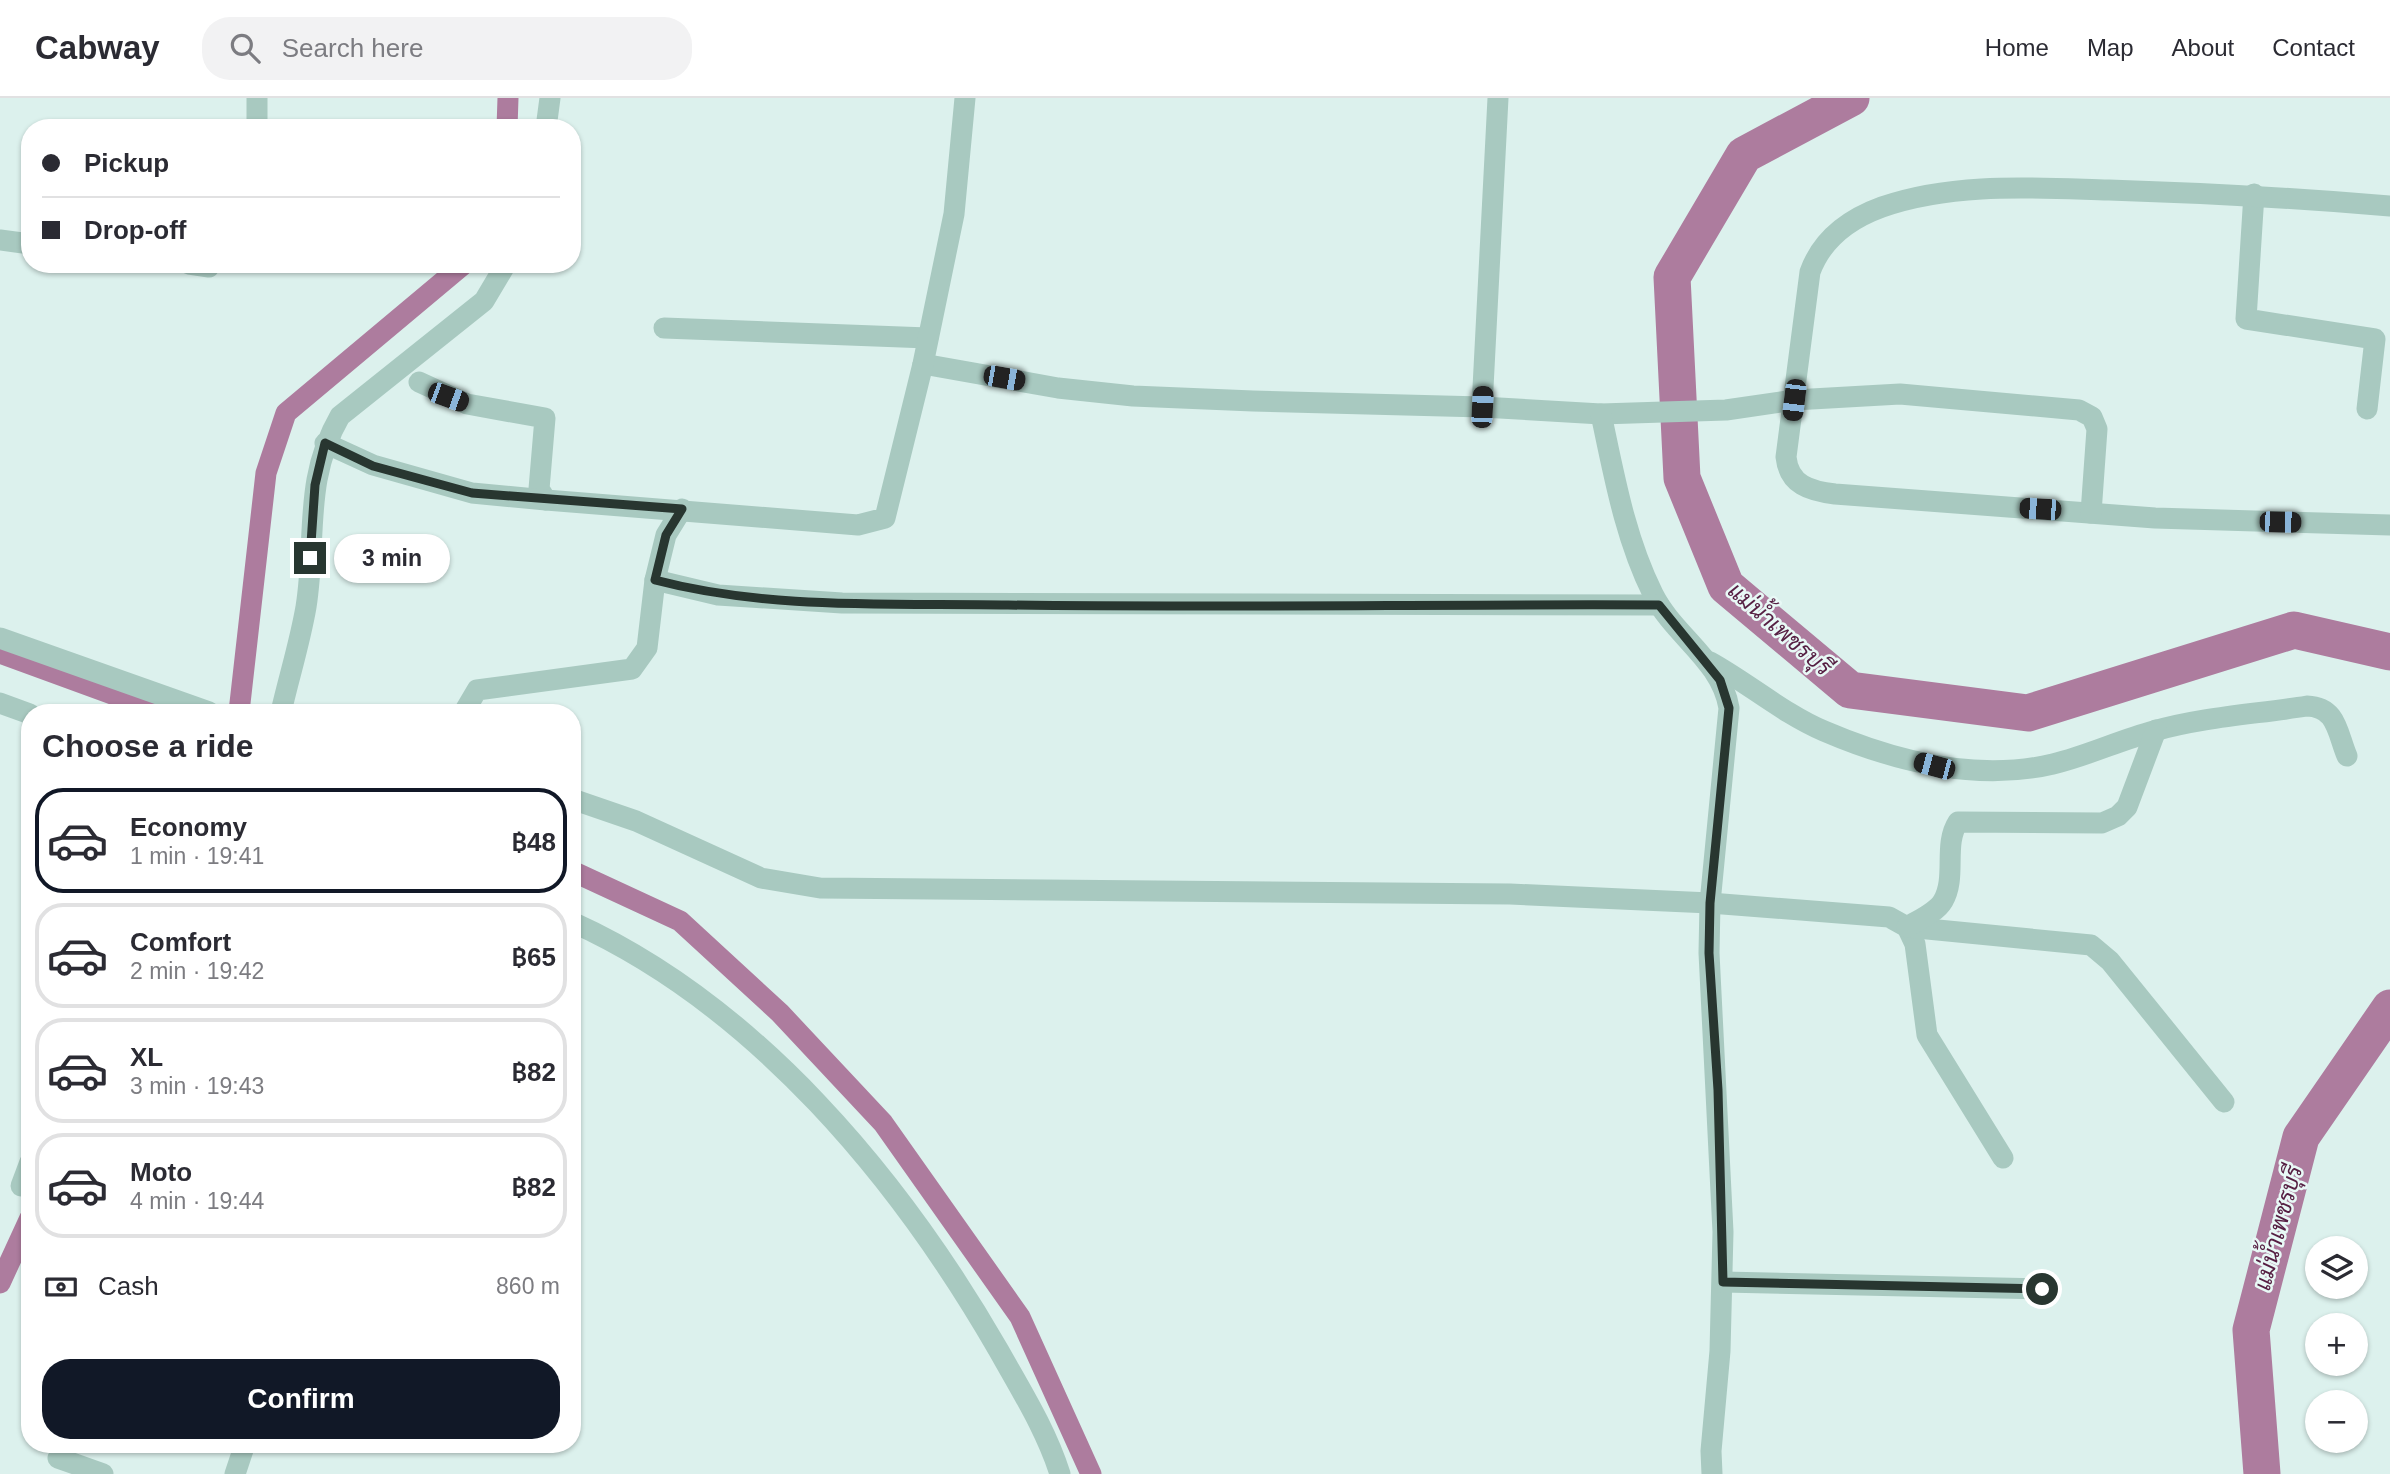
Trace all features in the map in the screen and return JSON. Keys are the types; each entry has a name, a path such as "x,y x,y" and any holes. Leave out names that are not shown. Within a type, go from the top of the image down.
{"street":[{"path":"257,98 257,119"},
{"path":"547,119 550,98"},
{"path":"325,443 373,466 472,493 858,525 885,518 923,365 954,214 965,98"},
{"path":"1482,407 1498,98"},
{"path":"2390,206 2254,194 1993,189 1919,197 1880,208 1836,231 1815,258 1810,272 1787,465 1794,479 1805,488 1835,494 2155,518 2390,525"},
{"path":"2254,194 2245,319 2382,340 2367,409"},
{"path":"0,240 21,243"},
{"path":"283,704 306,606 315,485 325,443 340,416 484,300 500,273"},
{"path":"664,328 928,338"},
{"path":"923,365 1133,396 1482,407 1601,414 1726,410 1794,400 1900,394 2079,410 2092,417 2096,429 2091,513"},
{"path":"419,382 467,404 545,418 539,489 546,500"},
{"path":"1601,414 1632,543 1659,605 1679,633 1706,660 1720,680 1729,708 1710,903 1709,953 1718,1090 1723,1282 1711,1451 1712,1474"},
{"path":"469,704 477,690 632,669 647,648 655,580 666,535 682,509"},
{"path":"655,580 718,595 842,603 1659,605"},
{"path":"0,638 186,704"},
{"path":"1706,660 1821,730 1867,747 1934,766 1974,770 2025,769 2054,764 2157,730 2307,706 2321,706 2330,712 2347,756"},
{"path":"0,703 21,710"},
{"path":"1907,927 1943,902 1948,886 1951,832 1958,822 2102,823 2118,817 2127,807 2157,730"},
{"path":"581,802 636,821 761,878 820,888 1510,894 1877,914 1907,927 2091,944 2110,961 2224,1102"},
{"path":"581,927 686,986 771,1054 875,1170 971,1303 1049,1439 1060,1474"},
{"path":"1907,927 1915,944 1927,1035 2003,1158"},
{"path":"1723,1282 2042,1289"},
{"path":"235,1474 242,1453"},
{"path":"58,1458 103,1474"}],"waterway":[{"path":"507,119 508,98"},
{"name":"แม่น้ำเพชรบุรี","path":"1851,98 1744,155 1672,277 1682,478 1726,586 1850,690 2028,713 2294,630 2390,652"},
{"path":"240,704 266,473 286,413 453,273"},
{"path":"0,653 139,704"},
{"path":"581,875 680,921 780,1013 883,1123 1020,1317 1091,1474"},
{"name":"แม่น้ำเพชรบุรี","path":"2262,1474 2251,1330 2301,1137 2390,1008"},
{"path":"0,1283 21,1238"}],"route":[{"path":"310,558 315,485 325,443 373,466 472,493 682,509 666,535 655,580 718,595 842,603 1025,605 1659,605 1679,633 1706,660 1720,680 1727,694 1729,708 1710,903 1709,953 1718,1090 1723,1282 2042,1289"}]}
